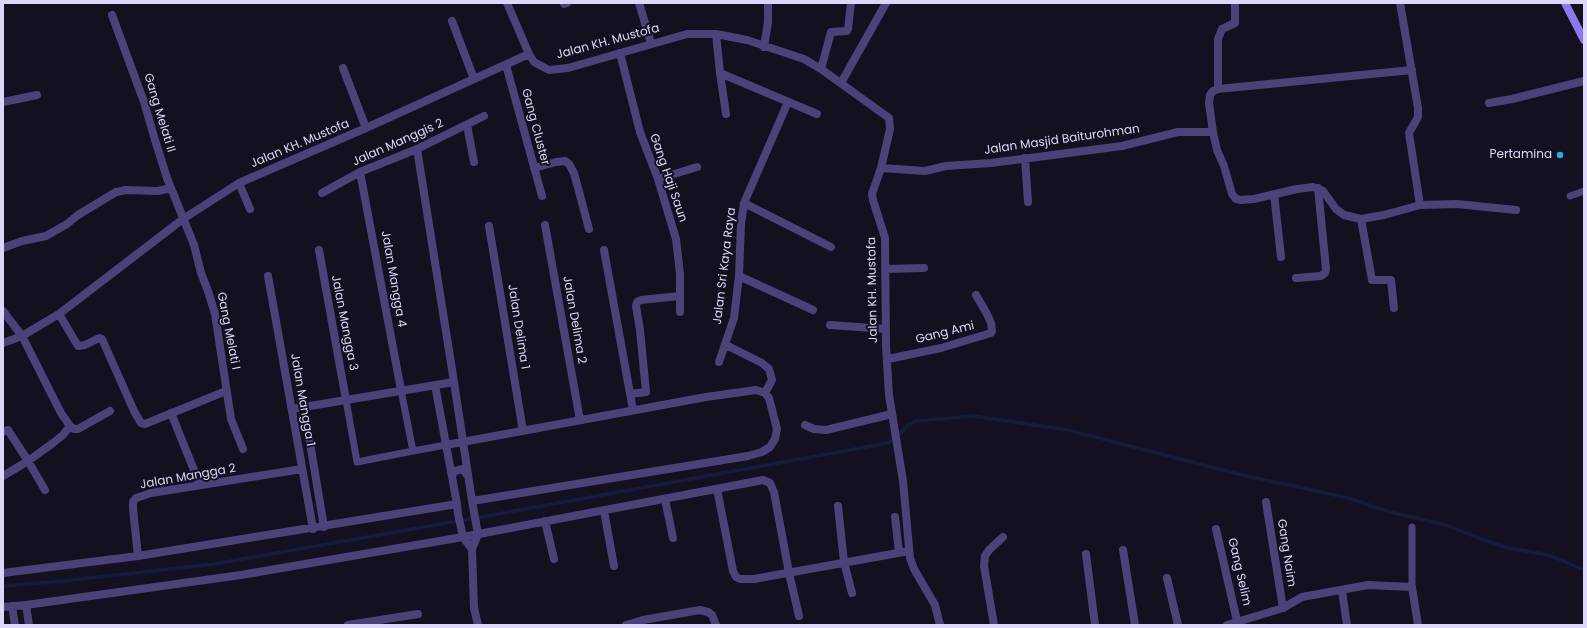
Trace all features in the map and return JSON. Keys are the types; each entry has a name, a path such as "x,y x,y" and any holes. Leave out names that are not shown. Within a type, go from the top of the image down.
{"main road":[{"path":"1564,3 1584,40"}],"street":[{"path":"507,3 529,54"},
{"path":"639,3 651,43"},
{"path":"764,47 768,22 768,3"},
{"path":"821,69 831,32 847,31 848,29 851,3"},
{"path":"841,83 886,3"},
{"path":"1218,89 1218,39 1222,29 1235,23 1235,3"},
{"path":"1400,3 1419,114 1410,130 1409,138 1420,205"},
{"name":"Gang Melati II","path":"112,15 144,102 154,140 183,220"},
{"path":"452,21 474,79"},
{"name":"Jalan KH. Mustofa","path":"3,343 22,336 59,314 183,220 239,183 366,128 529,54 534,62 549,70 557,70 687,34 716,34 747,40 764,47 804,59 821,69 889,118 890,129 881,168 872,194 884,232 886,329 890,395 905,496 909,551"},
{"path":"716,34 726,114"},
{"name":"Gang Haji Saun","path":"620,53 640,132 658,179 676,239 680,274 680,312"},
{"name":"Gang Cluster","path":"506,64 542,196"},
{"path":"343,68 366,128"},
{"path":"1412,70 1218,89 1213,91 1210,95 1209,103 1212,132 1232,194 1236,198 1245,200 1297,189 1318,188 1328,196 1340,213 1361,219 1384,215 1420,205 1457,204 1516,210"},
{"path":"720,73 817,114"},
{"path":"1489,103 1512,99 1584,81"},
{"path":"3,102 37,95"},
{"name":"Jalan Sri Kaya Raya","path":"720,362 734,318 739,276 741,224 744,203 788,102"},
{"name":"Jalan Manggis 2","path":"322,193 360,172 416,149 484,116"},
{"path":"467,125 474,162"},
{"name":"Jalan Masjid Baiturohman","path":"881,168 924,171 946,166 1122,146 1178,132 1212,132"},
{"path":"416,149 454,382 462,442 478,531 472,549 474,608 478,625"},
{"path":"1025,158 1028,202"},
{"path":"534,168 556,162 565,161 570,164 574,173 589,229"},
{"path":"658,179 697,167"},
{"name":"Jalan Mangga 4","path":"360,172 401,390"},
{"path":"239,183 250,209"},
{"path":"3,248 22,241 46,236 116,192 126,190 158,191 171,188"},
{"path":"1296,278 1321,276 1325,273 1326,269 1318,188"},
{"path":"1274,194 1281,256"},
{"path":"744,203 831,247"},
{"path":"1361,219 1372,280 1391,280 1394,308"},
{"name":"Gang Melati I","path":"183,220 194,245 201,273 212,304 231,419 243,449"},
{"name":"Jalan Delima 2","path":"545,225 580,420"},
{"name":"Jalan Delima 1","path":"489,226 523,431"},
{"name":"Jalan Mangga 3","path":"318,250 346,400"},
{"path":"604,250 633,410"},
{"path":"885,269 924,268"},
{"name":"Jalan Mangga 1","path":"268,276 312,528"},
{"path":"739,276 813,310"},
{"name":"Gang Ami","path":"888,359 941,348 991,333 991,323 976,295"},
{"path":"630,394 646,392 640,330 636,306 637,302 641,300 680,296"},
{"path":"3,311 22,336 61,413 70,426 74,429 78,429 110,410"},
{"path":"59,314 78,346 85,345 99,338 102,339 140,423 145,424 171,412 226,391"},
{"path":"830,325 886,329"},
{"path":"726,345 762,363 769,369 772,380 764,393"},
{"path":"292,409 454,382"},
{"path":"435,385 462,534 472,549"},
{"path":"446,444 706,397 756,390 764,393 769,398 777,429 776,439 770,447 762,452 748,456 472,501"},
{"name":"Jalan Mangga 1","path":"304,407 324,526"},
{"path":"171,412 200,485"},
{"path":"806,425 814,429 826,430 892,414"},
{"path":"3,476 28,461 41,450 53,443 63,435 70,426"},
{"path":"3,432 8,430 45,490"},
{"name":"Jalan Mangga 2","path":"138,556 133,509 133,502 136,498 151,493 302,469"},
{"path":"452,476 455,471 463,469 468,475"},
{"path":"3,607 241,575 478,531 604,511 762,480 770,483 774,492 789,573 799,616"},
{"path":"717,489 733,571 736,577 743,580 909,551 914,569 935,605 940,625"},
{"path":"665,499 673,538"},
{"name":"Gang Naim","path":"1266,502 1283,608"},
{"path":"3,573 138,556 457,504"},
{"path":"838,506 844,562 852,594"},
{"path":"604,511 614,566"},
{"path":"895,517 899,552"},
{"path":"545,521 554,559"},
{"name":"Gang Selim","path":"1216,528 1238,621"},
{"path":"994,625 984,566 985,556 989,550 1003,537"},
{"path":"1123,550 1135,625"},
{"path":"1086,554 1095,625"},
{"path":"1167,578 1178,625"},
{"path":"1227,625 1283,608 1302,597 1342,591 1368,585 1412,586 1418,625"},
{"path":"1342,591 1347,625"},
{"path":"26,605 29,625"},
{"path":"12,606 15,625"},
{"path":"626,625 643,620 700,610 705,610 712,615 716,625"},
{"path":"348,625 395,621 418,614"}],"lane":[{"path":"1570,196 1584,190"},
{"path":"401,390 413,451"},
{"path":"346,400 357,462 446,444"},
{"path":"1412,527 1412,586"}],"waterway":[{"path":"3,586 63,581 214,564 888,443 900,434 908,425 916,421 973,416 1068,430 1242,475 1349,498 1386,511 1446,525 1508,548 1549,555 1584,570"}],"place":[{"name":"Pertamina","path":"1560,155"}]}
